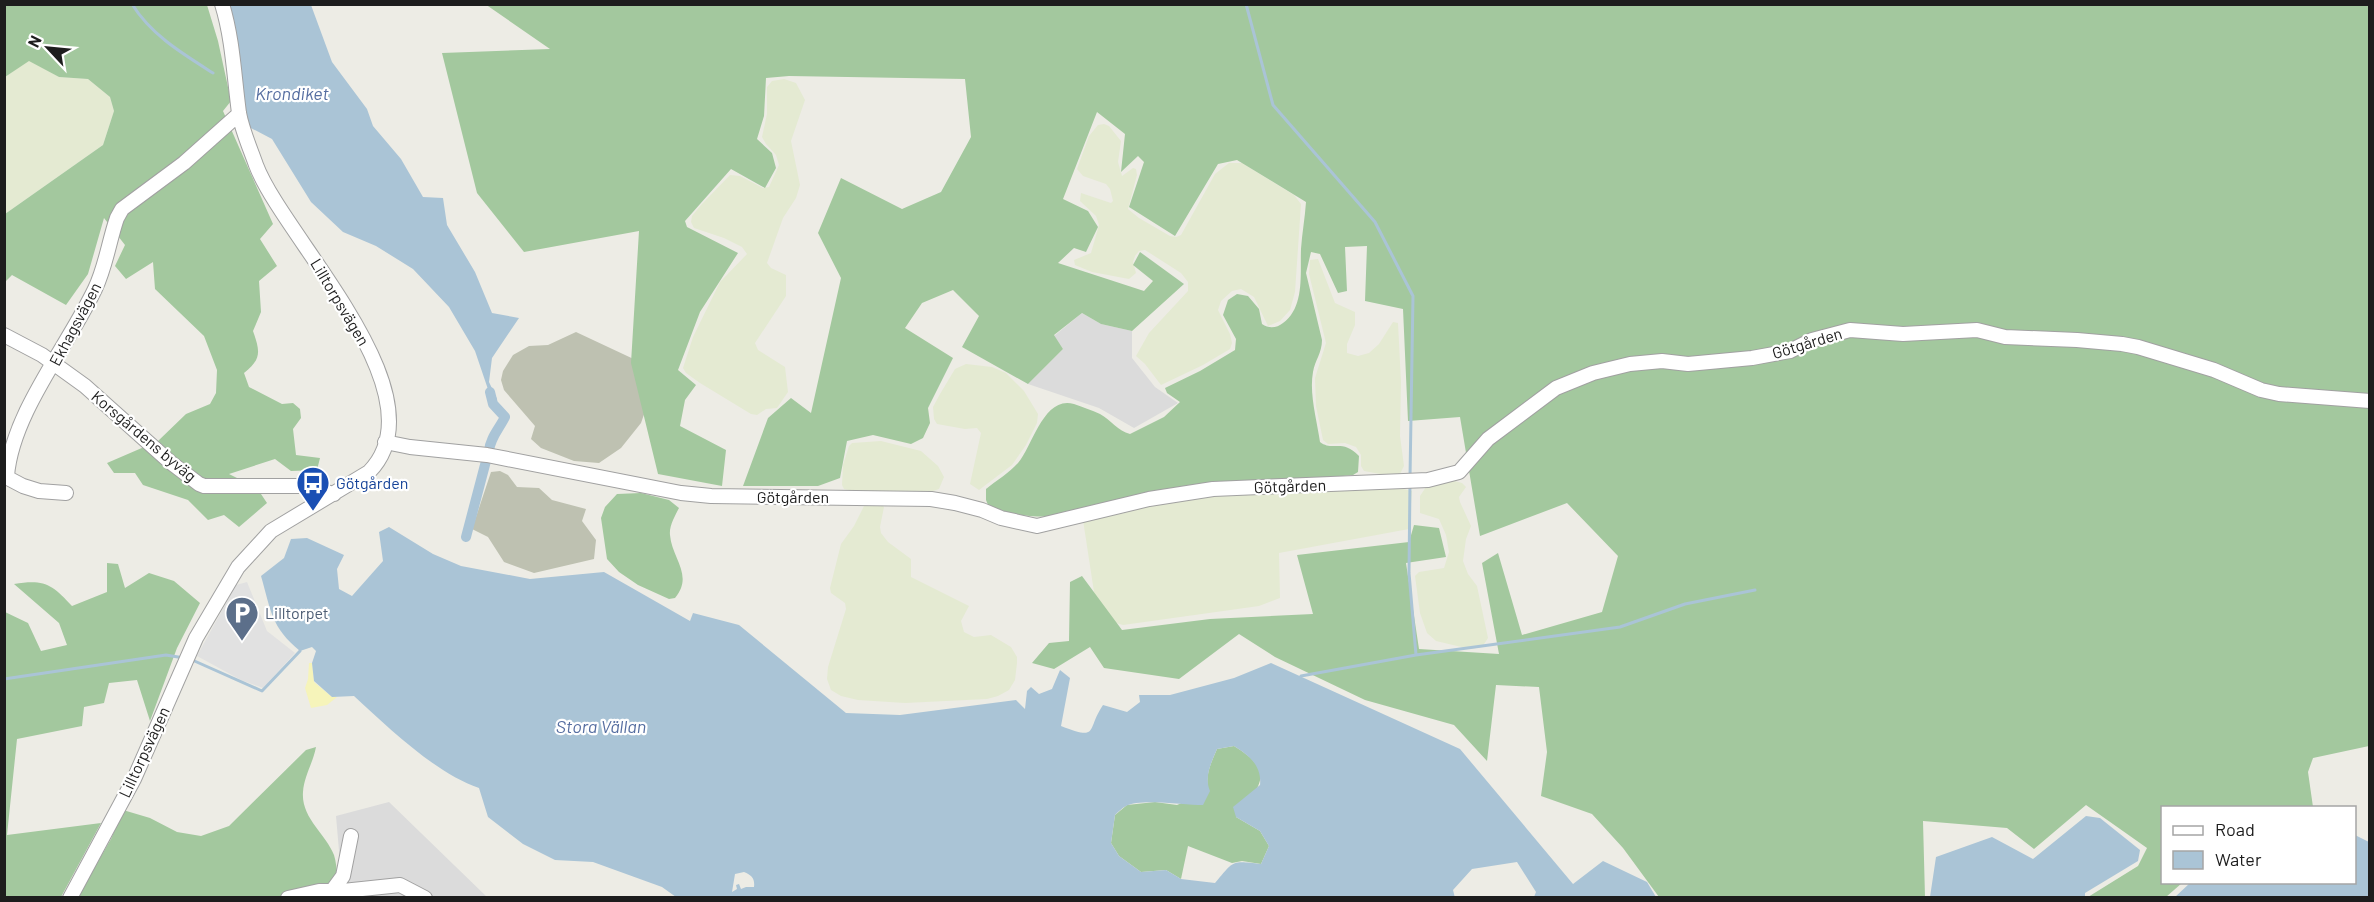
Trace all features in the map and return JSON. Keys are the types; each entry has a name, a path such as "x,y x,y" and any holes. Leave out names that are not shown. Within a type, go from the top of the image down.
{"street":[{"name":"Lilltorpsvägen","path":"70,897 134,779 196,638 238,567 271,531 361,478 373,468 386,442 388,422 386,397 368,349 350,312 282,212 257,167 239,114 231,38 222,4"},
{"name":"Ekhagsvägen","path":"66,493 39,491 17,483 6,476 24,414 100,280 113,228 122,209 184,163 239,114"},
{"name":"Götgården","path":"386,442 410,447 487,455 681,493 711,496 931,500 982,510 1001,518 1037,526 1149,499 1213,489 1428,480 1459,472 1488,439 1556,388 1593,373 1662,361 1688,364 1752,358 1790,351 1812,340 1850,330 1903,334 1977,330 2005,337 2122,344 2214,370 2261,390 2279,394 2370,401"},
{"name":"Korsgårdens byväg","path":"4,335 34,350 85,386 170,462 199,484 204,486 303,486 334,494"},
{"path":"332,891 343,876 351,836"},
{"path":"288,897 303,893 400,885 425,897"}],"shaded area":[{"path":"29,60 59,77 88,79 110,97 114,111 103,145 5,214 5,77"},
{"path":"784,79 796,83 805,100 791,141 800,185 796,198 783,218 767,263 771,268 786,275 786,296 755,343 758,350 785,367 788,392 777,408 766,409 757,415 751,414 700,383 683,368 693,337 720,282 747,254 742,247 724,238 694,228 691,222 692,216 701,205 730,175 740,176 763,188 769,187 779,165 776,155 762,137 767,114 767,87 772,81"},
{"path":"1098,125 1109,126 1121,141 1118,162 1122,176 1133,168 1136,169 1137,175 1128,209 1170,236 1181,235 1215,174 1229,163 1242,163 1294,195 1301,204 1295,292 1290,310 1280,321 1268,326 1254,297 1241,289 1232,291 1221,301 1218,310 1230,334 1232,343 1230,349 1161,385 1136,356 1149,333 1188,291 1188,282 1181,273 1145,250 1139,251 1135,256 1133,262 1136,273 1129,279 1092,272 1075,265 1074,260 1091,253 1099,225 1096,216 1080,201 1081,193 1111,203 1113,201 1106,184 1083,176 1077,169 1089,136"},
{"path":"1318,259 1335,303 1355,312 1355,325 1347,344 1347,353 1358,356 1369,353 1379,344 1393,322 1398,323 1401,382 1400,436 1404,466 1400,474 1391,476 1364,471 1361,466 1361,455 1356,447 1345,443 1328,444 1323,440 1316,406 1315,378 1326,343 1309,274 1310,260"},
{"path":"1082,313 1101,324 1132,331 1132,358 1155,387 1178,403 1134,428 1099,408 1028,384 1063,349 1054,336"},
{"path":"576,332 640,362 649,400 641,423 621,448 599,463 574,461 541,448 531,439 535,426 504,390 501,380 503,371 513,355 529,346 548,345"},
{"path":"966,364 992,367 1006,373 1024,391 1038,414 1037,423 1026,445 1012,465 979,490 970,484 981,433 977,428 965,429 937,424 934,419 933,407 940,394 955,369"},
{"path":"881,441 921,451 938,466 944,477 939,489 927,493 857,492 844,489 842,485 843,465 849,446 852,443"},
{"path":"500,471 508,475 517,487 539,488 552,500 586,509 582,521 596,540 594,559 534,573 504,562 488,537 472,529 491,472"},
{"path":"1451,480 1462,483 1466,487 1459,497 1471,526 1466,539 1463,561 1468,574 1477,586 1488,638 1482,647 1470,649 1436,641 1427,633 1420,613 1415,576 1419,572 1444,568 1449,552 1446,535 1439,519 1420,513 1420,496 1426,487"},
{"path":"1399,488 1412,491 1409,529 1279,553 1280,598 1259,606 1123,625 1098,618 1083,520 1145,504 1214,494"},
{"path":"874,502 884,507 881,533 888,542 911,559 911,577 969,606 961,621 964,632 974,637 991,635 1011,647 1017,657 1017,663 1015,680 1009,690 987,699 905,703 858,700 841,696 831,690 827,679 828,667 846,609 845,603 831,593 830,588 841,544 854,526 864,506"},
{"name":"Lilltorpet","path":"247,582 267,631 295,653 263,688 241,680 197,656 236,585"},
{"path":"389,802 487,897 343,897 336,816"}],"green space":[{"path":"485,4 2369,5 2369,746 2313,758 2308,772 2313,806 2161,806 2161,884 2181,884 2166,897 2088,897 2138,866 2147,848 2086,805 2034,849 2007,828 1923,821 1925,897 1659,897 1623,848 1592,814 1541,796 1547,752 1539,687 1496,685 1487,761 1454,725 1365,700 1275,657 1239,634 1179,679 1104,668 1090,647 1054,669 1032,663 1049,643 1069,641 1070,582 1082,576 1122,630 1210,619 1313,614 1297,555 1409,542 1414,525 1439,528 1446,557 1406,563 1419,649 1499,654 1482,563 1498,553 1522,635 1602,612 1618,556 1567,503 1480,536 1460,417 1408,421 1403,309 1365,301 1367,246 1345,247 1347,291 1338,293 1320,254 1311,252 1306,273 1322,340 1312,380 1320,442 1329,446 1343,446 1353,451 1359,456 1358,472 1353,475 1334,477 1202,486 1095,511 1067,515 1040,517 1013,513 988,505 986,489 1018,463 1040,423 1055,407 1064,403 1074,404 1100,414 1130,434 1164,417 1180,402 1167,393 1165,388 1235,350 1236,339 1223,315 1228,300 1237,294 1248,296 1259,309 1262,324 1273,327 1281,325 1290,316 1298,299 1306,202 1237,160 1218,164 1175,236 1129,207 1144,162 1138,156 1121,172 1125,134 1097,112 1063,199 1088,211 1098,227 1086,252 1074,248 1058,263 1144,291 1153,281 1133,265 1140,252 1184,284 1132,331 1101,324 1082,313 1054,335 1063,349 1028,384 962,347 979,316 953,290 922,303 905,328 953,358 928,408 930,423 923,438 911,444 873,435 847,441 840,478 818,486 743,486 768,418 791,398 811,413 841,278 818,233 841,178 902,209 941,192 971,137 965,79 789,76 766,78 764,116 757,139 772,153 776,168 765,188 731,169 685,221 687,227 738,253 700,312 678,370 696,385 685,400 680,426 726,450 722,486 658,474 631,363 639,231 524,252 477,193 442,53 550,49"},
{"path":"5,5 207,5 218,41 231,101 223,111 273,224 260,239 277,266 259,281 261,312 253,331 258,354 257,359 244,373 249,387 282,404 293,403 300,409 301,418 293,429 296,455 320,458 317,470 291,471 275,459 229,474 257,488 267,503 239,527 224,515 208,520 188,500 143,485 135,473 114,473 107,463 158,441 186,414 210,404 216,393 217,370 204,336 155,289 153,262 126,279 115,266 125,245 104,218 88,274 66,305 12,275 5,282 5,214 103,145 114,111 110,97 88,79 59,77 29,61 5,77"},
{"path":"641,493 669,500 679,508 670,532 683,582 675,598 669,599 638,585 619,572 607,559 601,518 605,507 617,494"},
{"path":"107,563 118,564 125,588 149,573 174,581 200,603 177,648 150,721 137,680 109,683 104,703 84,707 82,726 17,739 7,835 101,823 61,897 5,897 5,612 28,623 41,651 67,645 59,623 14,584 33,582 47,585 72,606 107,592"},
{"path":"1234,746 1256,764 1260,772 1257,788 1236,817 1260,831 1269,846 1261,864 1242,861 1232,863 1188,846 1181,879 1166,870 1141,872 1119,856 1111,843 1115,815 1127,805 1155,802 1177,805 1209,791 1208,775 1217,749"},
{"path":"316,747 305,780 303,801 310,818 334,855 338,897 77,898 111,839 123,810 150,818 177,832 201,836 229,826 306,750"}],"sand":[{"path":"309,663 312,663 314,682 332,697 337,697 327,705 311,708 305,688"}],"water":[{"name":"Krondiket","path":"225,5 311,5 332,62 367,109 373,126 401,159 423,197 443,198 447,225 475,272 492,313 519,318 492,358 489,382 497,399 493,404 475,351 449,307 413,269 376,246 343,232 311,202 272,139 249,127 238,83"},
{"name":"Stora Vällan","path":"389,527 433,554 461,566 530,579 604,572 690,621 693,613 739,625 846,713 900,715 1016,700 1025,709 1027,691 1031,687 1039,694 1052,689 1060,670 1070,678 1061,726 1087,733 1103,705 1127,712 1140,702 1139,695 1170,695 1234,678 1271,663 1460,749 1573,884 1603,861 1647,882 1656,897 1534,897 1536,892 1517,862 1472,869 1453,890 1455,898 676,897 662,887 593,862 555,860 523,844 488,817 479,788 462,781 429,761 354,696 332,697 314,681 312,663 316,651 312,647 300,651 283,634 273,618 261,576 284,558 291,539 307,538 344,555 337,569 339,589 352,596 383,561 379,532","holes":["1234,746 1249,757 1259,772 1260,785 1233,807 1236,817 1260,831 1269,846 1261,864 1238,862 1230,866 1215,883 1181,879 1166,870 1141,872 1119,856 1111,843 1117,813 1126,806 1141,802 1203,805 1210,791 1208,775 1217,749","744,872 752,878 754,887 741,889 739,884 732,892 735,874"]},
{"path":"2086,816 2100,818 2140,850 2138,861 2085,893 2085,897 1930,897 1936,857 1992,837 2033,859"},
{"path":"2356,836 2369,842 2369,897 2175,897 2189,884 2356,884"}],"waterway":[{"path":"132,4 158,34 213,73"},
{"path":"1246,4 1273,105 1375,222 1413,296 1410,477"},
{"path":"489,451 493,438 505,417 493,404 490,392"},
{"path":"466,537 486,461"},
{"path":"1410,483 1409,573 1416,655"},
{"path":"1301,676 1416,655 1620,627 1685,604 1755,590"},
{"path":"190,659 262,691 300,651"},
{"path":"4,679 166,655 184,658"}],"place":[{"name":"Götgården","path":"313,512"},
{"name":"Lilltorpet","path":"242,642"}]}
